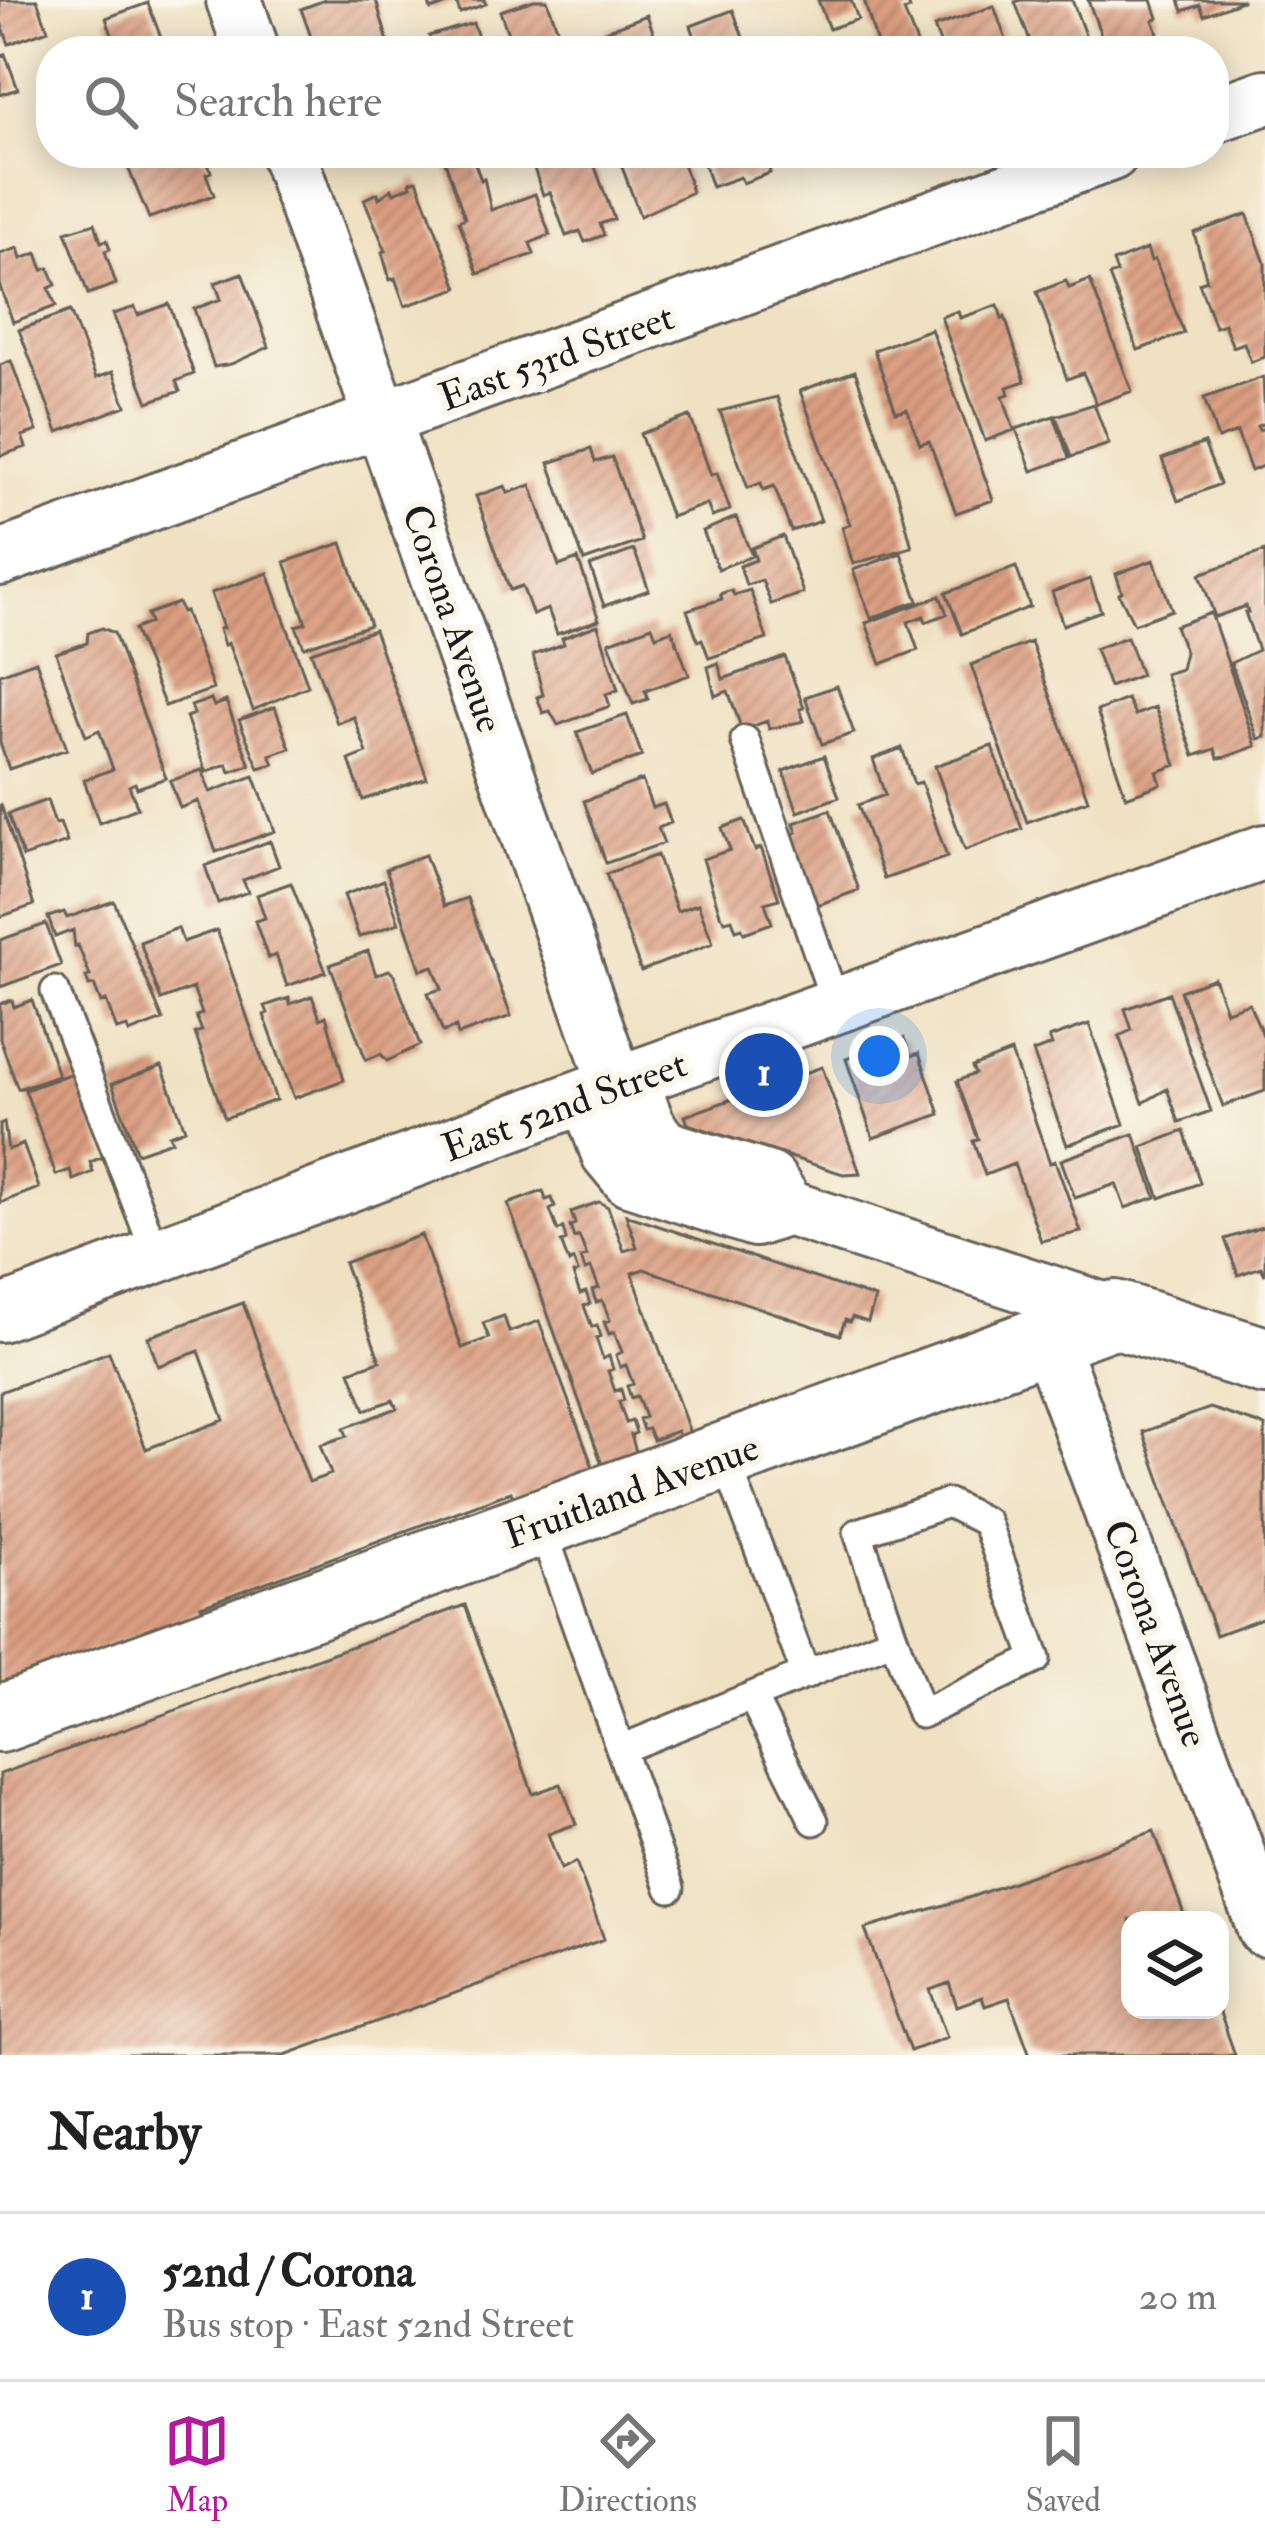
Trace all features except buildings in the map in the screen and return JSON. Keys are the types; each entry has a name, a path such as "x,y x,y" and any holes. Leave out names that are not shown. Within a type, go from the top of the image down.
{"street":[{"path":"233,0 246,36"},
{"path":"1229,110 1265,97"},
{"name":"Corona Avenue","path":"294,168 611,1086 614,1163 628,1178 755,1219 788,1208 1115,1314"},
{"name":"East 53rd Street","path":"0,558 1070,168"},
{"name":"East 52nd Street","path":"0,1314 611,1086 1265,852"},
{"path":"1115,1314 1265,1361"},
{"name":"Fruitland Avenue","path":"0,1719 1115,1314"},
{"name":"Corona Avenue","path":"1048,1338 1265,1929"}],"lane":[{"path":"745,740 837,1008"},
{"path":"55,991 157,1257"},
{"path":"724,1456 806,1675"},
{"path":"948,1503 986,1522 1036,1659 921,1714 894,1640 858,1533 948,1503"},
{"path":"540,1523 670,1888"},
{"path":"621,1749 894,1640"},
{"path":"752,1697 814,1821"}],"place":[{"name":"52nd / Corona","path":"764,1072"}]}
